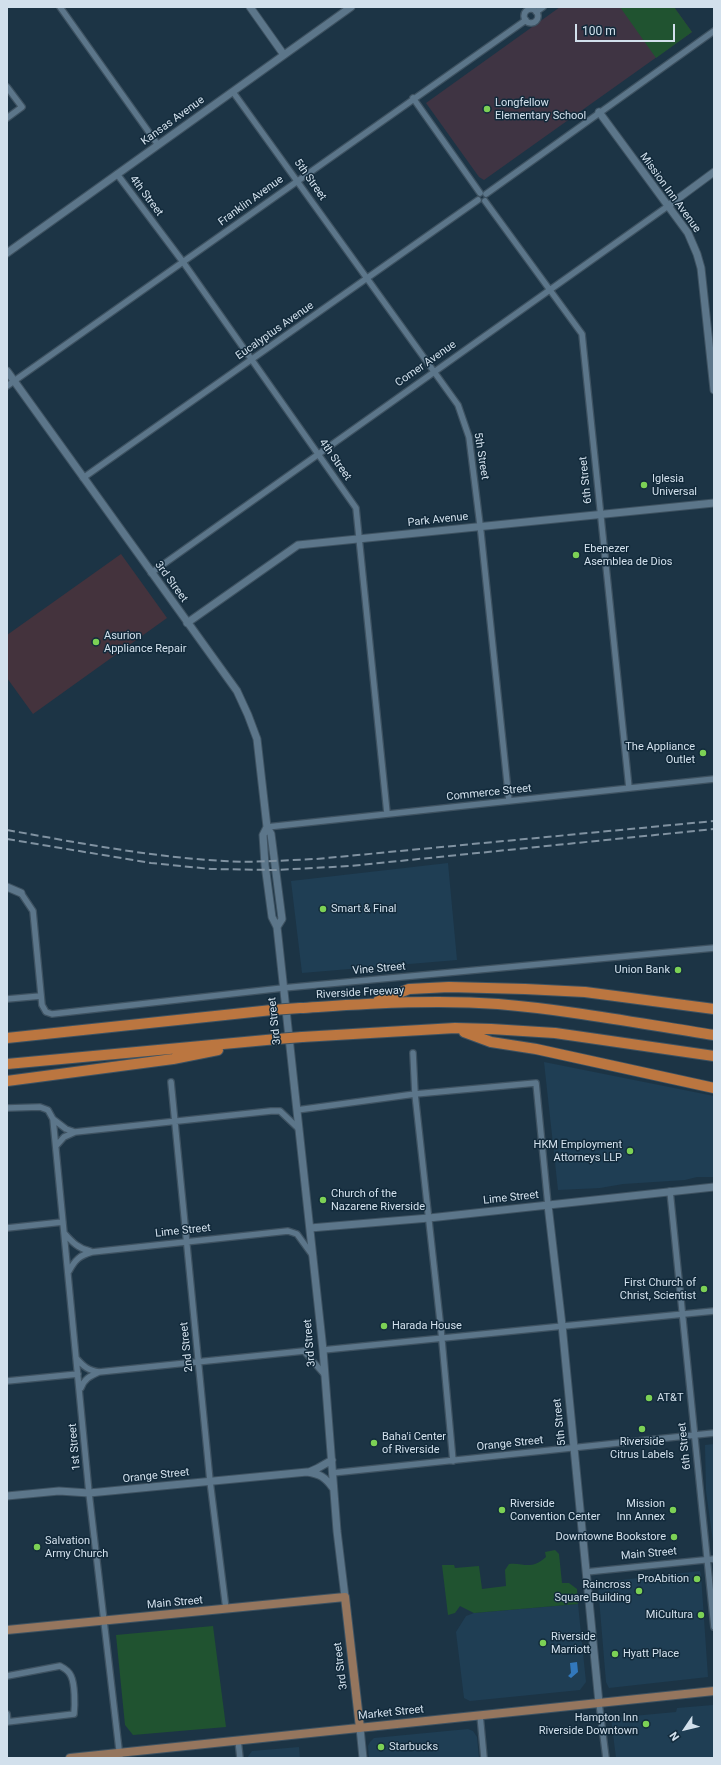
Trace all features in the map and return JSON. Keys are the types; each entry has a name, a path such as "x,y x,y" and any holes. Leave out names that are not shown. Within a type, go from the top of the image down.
{"highway":[{"path":"371,1004 409,989 449,987 585,992 714,1009"},
{"name":"Riverside Freeway","path":"7,1038 272,1010 423,1002 497,1004 570,1012 714,1035"},
{"path":"455,1028 491,1042 536,1049 714,1088"},
{"path":"7,1064 277,1039 455,1028 555,1033 714,1056"},
{"path":"7,1081 173,1059 261,1041"}],"main road":[{"name":"Main Street","path":"7,1630 344,1597"},
{"name":"3rd Street","path":"344,1597 360,1728"},
{"name":"Market Street","path":"70,1758 119,1755 238,1740 714,1691"}],"street":[{"path":"60,7 158,145"},
{"path":"250,7 284,54"},
{"name":"Kansas Avenue","path":"7,253 351,7"},
{"path":"536,12 543,7"},
{"path":"526,9 533,9 536,12 538,18 535,21 529,22 526,20 524,15 526,9"},
{"name":"Franklin Avenue","path":"7,386 413,98 526,20"},
{"path":"413,98 483,193 487,197 485,201 482,202 478,200 477,195 483,193 714,31"},
{"path":"7,87 22,108 7,118"},
{"name":"5th Street","path":"232,92 458,405 468,437 480,526 509,800"},
{"name":"Mission Inn Avenue","path":"599,112 688,233 697,254 701,268 714,390"},
{"name":"Comer Avenue","path":"151,573 714,172"},
{"name":"4th Street","path":"117,174 183,262 356,508 387,813"},
{"name":"Eucalyptus Avenue","path":"83,478 478,200"},
{"name":"6th Street","path":"485,201 582,334 629,788"},
{"name":"3rd Street","path":"7,370 236,691 248,715 256,740 267,827 263,835 265,865 272,917 277,927 323,1350 332,1473 344,1597"},
{"name":"Park Avenue","path":"187,623 298,545 714,503"},
{"name":"Commerce Street","path":"267,827 714,779"},
{"path":"7,887 21,893 33,911 41,996 7,999"},
{"name":"Vine Street","path":"41,996 42,1005 46,1012 52,1014 283,988 714,948"},
{"path":"413,1053 415,1094 442,1338 452,1461"},
{"name":"2nd Street","path":"171,1082 210,1481 226,1609"},
{"name":"5th Street","path":"415,1094 536,1083 562,1325 599,1703 606,1758"},
{"path":"297,1110 415,1094"},
{"path":"7,1108 40,1106 48,1110 53,1119 66,1129 75,1132"},
{"path":"56,1146 64,1137 75,1132 271,1111 280,1111 298,1129"},
{"name":"1st Street","path":"53,1119 89,1493 119,1755"},
{"name":"Lime Street","path":"310,1228 429,1218 714,1187"},
{"name":"6th Street","path":"670,1191 714,1626"},
{"path":"7,1228 63,1222"},
{"name":"Lime Street","path":"92,1252 288,1231 297,1234 313,1256"},
{"path":"64,1234 72,1243 83,1250 92,1252"},
{"path":"68,1271 74,1261 82,1255 92,1252"},
{"path":"323,1350 714,1311"},
{"path":"80,1390 83,1382 89,1376 99,1372 304,1350 324,1374"},
{"path":"76,1358 84,1367 99,1372"},
{"path":"7,1381 78,1374"},
{"name":"Orange Street","path":"332,1473 714,1433"},
{"name":"Orange Street","path":"7,1496 59,1491 89,1493 307,1472 332,1460"},
{"name":"Orange Street","path":"307,1472 319,1474 326,1478 334,1490"},
{"name":"Main Street","path":"586,1572 714,1559"},
{"path":"7,1676 60,1666 67,1670 72,1676 75,1706 74,1714 8,1722 7,1714"},
{"path":"480,1715 484,1758"},
{"name":"3rd Street","path":"360,1728 363,1758"},
{"path":"238,1740 240,1758"}],"shaded area":[{"path":"560,7 674,7 692,32 484,180 479,177 426,103"},
{"path":"121,554 167,618 33,714 7,678 7,635"},
{"path":"448,863 457,960 302,973 291,881"},
{"path":"544,1062 714,1096 714,1177 697,1177 685,1180 623,1184 600,1188 558,1190"},
{"path":"714,1444 714,1549 706,1491 705,1445"},
{"path":"700,1571 708,1677 609,1688 606,1682 598,1586 604,1582"},
{"path":"578,1604 586,1682 580,1690 470,1701 464,1698 456,1632 466,1616 474,1613"},
{"path":"713,1705 714,1758 616,1758 611,1718 676,1712 677,1708"},
{"path":"468,1729 473,1731 477,1737 479,1758 369,1758 368,1746 374,1738"},
{"path":"299,1747 300,1758 247,1758 252,1751"}],"green space":[{"path":"620,7 674,7 692,32 656,58"},
{"path":"555,1550 559,1554 562,1583 569,1583 577,1589 578,1604 474,1613 460,1606 455,1613 448,1615 442,1565 454,1565 455,1568 479,1566 482,1589 506,1586 505,1570 509,1564 536,1564 546,1557 545,1552"},
{"path":"213,1626 226,1727 133,1735 125,1725 116,1635"}],"water":[{"path":"577,1662 578,1672 571,1678 568,1676 571,1673 570,1663"}],"railway":[{"path":"7,830 142,853 197,859 247,862 316,859 714,821"},
{"path":"7,839 151,863 211,869 276,870 350,866 714,829"}],"place":[{"name":"Longfellow Elementary School","path":"487,109"},
{"name":"Iglesia Universal","path":"644,485"},
{"name":"Ebenezer Asemblea de Dios","path":"576,555"},
{"name":"Asurion Appliance Repair","path":"96,642"},
{"name":"The Appliance Outlet","path":"703,753"},
{"name":"Smart & Final","path":"323,909"},
{"name":"Union Bank","path":"678,970"},
{"name":"HKM Employment Attorneys LLP","path":"630,1151"},
{"name":"Church of the Nazarene Riverside","path":"323,1200"},
{"name":"First Church of Christ, Scientist","path":"704,1289"},
{"name":"Harada House","path":"384,1326"},
{"name":"AT&T","path":"649,1398"},
{"name":"Riverside Citrus Labels","path":"642,1429"},
{"name":"Baha'i Center of Riverside","path":"374,1443"},
{"name":"Riverside Convention Center","path":"502,1510"},
{"name":"Mission Inn Annex","path":"673,1510"},
{"name":"Downtowne Bookstore","path":"674,1537"},
{"name":"Salvation Army Church","path":"37,1547"},
{"name":"ProAbition","path":"697,1579"},
{"name":"Raincross Square Building","path":"639,1591"},
{"name":"MiCultura","path":"701,1615"},
{"name":"Riverside Marriott","path":"543,1643"},
{"name":"Hyatt Place","path":"615,1654"},
{"name":"Hampton Inn Riverside Downtown","path":"646,1724"},
{"name":"Starbucks","path":"381,1747"}]}
